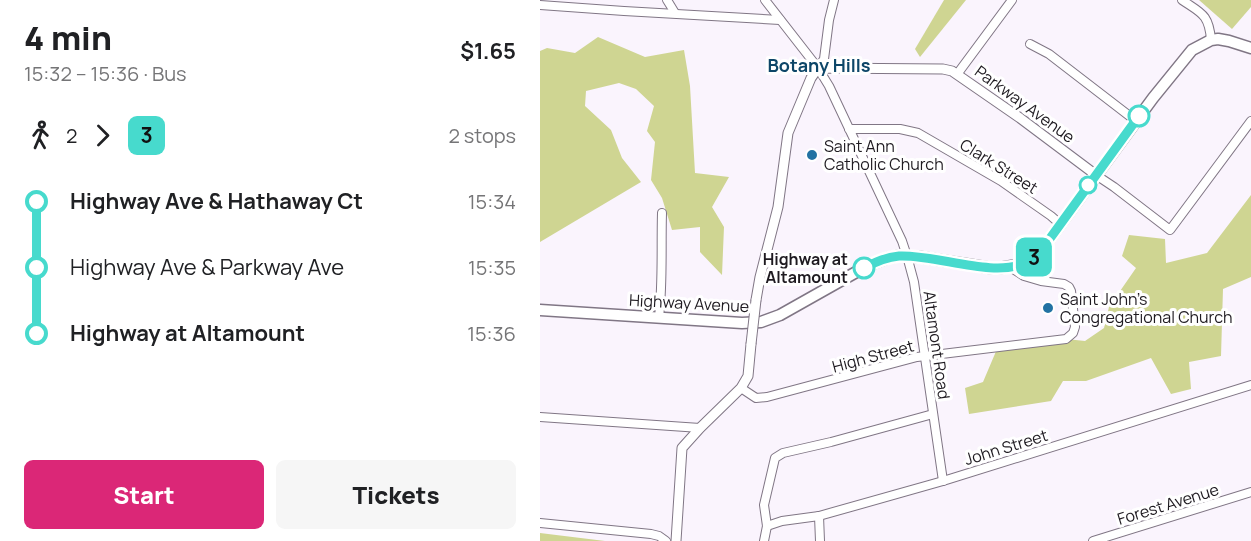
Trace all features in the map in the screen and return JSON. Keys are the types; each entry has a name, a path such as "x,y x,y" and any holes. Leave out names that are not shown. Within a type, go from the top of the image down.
{"main road":[{"path":"1211,40 1230,41 1251,48"},
{"name":"Highway Avenue","path":"540,310 742,323 767,320 780,315 877,261 897,256 921,256 992,268 1023,264 1034,257 1060,224 1165,82 1192,50 1211,40"}],"street":[{"path":"667,0 675,14"},
{"name":"Altamont Road","path":"765,0 818,68 829,86 902,241 914,282 943,481"},
{"path":"676,541 682,448 741,388 748,376 756,300 776,216 788,133 811,78 824,59 834,0"},
{"path":"958,73 1012,0"},
{"path":"1182,0 1205,16 1210,28 1211,40"},
{"path":"540,4 780,20"},
{"path":"1030,44 1049,54 1136,121"},
{"name":"Parkway Avenue","path":"818,68 943,69 958,73 1170,230 1251,121"},
{"name":"Clark Street","path":"849,129 900,129 918,134 1001,181 1060,224"},
{"path":"659,317 662,285 662,213"},
{"name":"High Street","path":"741,388 756,398 767,397 917,357 1054,341 1066,339 1073,333 1075,327 1069,287 1024,276 1010,267"},
{"name":"John Street","path":"767,526 782,521 819,516 943,481 1251,385"},
{"path":"764,541 767,526 764,505 775,458 783,453 933,414"},
{"path":"540,417 700,428"},
{"name":"Forest Avenue","path":"1093,541 1251,492"},
{"path":"819,516 820,541"},
{"path":"540,523 651,534 660,536 666,541"}],"green space":[{"path":"944,0 966,0 920,57 915,49"},
{"path":"1199,0 1251,0 1251,7 1232,29"},
{"path":"598,37 645,57 684,50 690,86 695,173 729,177 712,207 724,227 722,275 700,252 700,227 672,230 662,198 651,180 655,142 647,131 654,106 636,89 619,83 586,91 585,106 611,130 622,158 641,182 540,242 540,51 547,48 575,53"},
{"path":"1251,195 1251,277 1223,289 1221,356 1189,362 1191,389 1171,394 1151,358 1086,381 1063,381 1051,401 969,414 965,388 983,382 997,349 1066,339 1085,341 1104,328 1109,307 1136,268 1122,256 1129,235 1165,239 1166,263 1207,253"},
{"path":"540,533 605,541 540,541"}],"bus line":[{"name":"3","path":"864,268 877,261 897,256 921,256 992,268 1018,266 1028,261 1043,248 1139,116"}],"place":[{"name":"Saint Ann Catholic Church","path":"812,155"},
{"name":"Highway at Altamount","path":"864,268"},
{"name":"Saint John’s Congregational Church","path":"1048,308"}],"district":[{"name":"Botany Hills","path":"819,65"}]}
